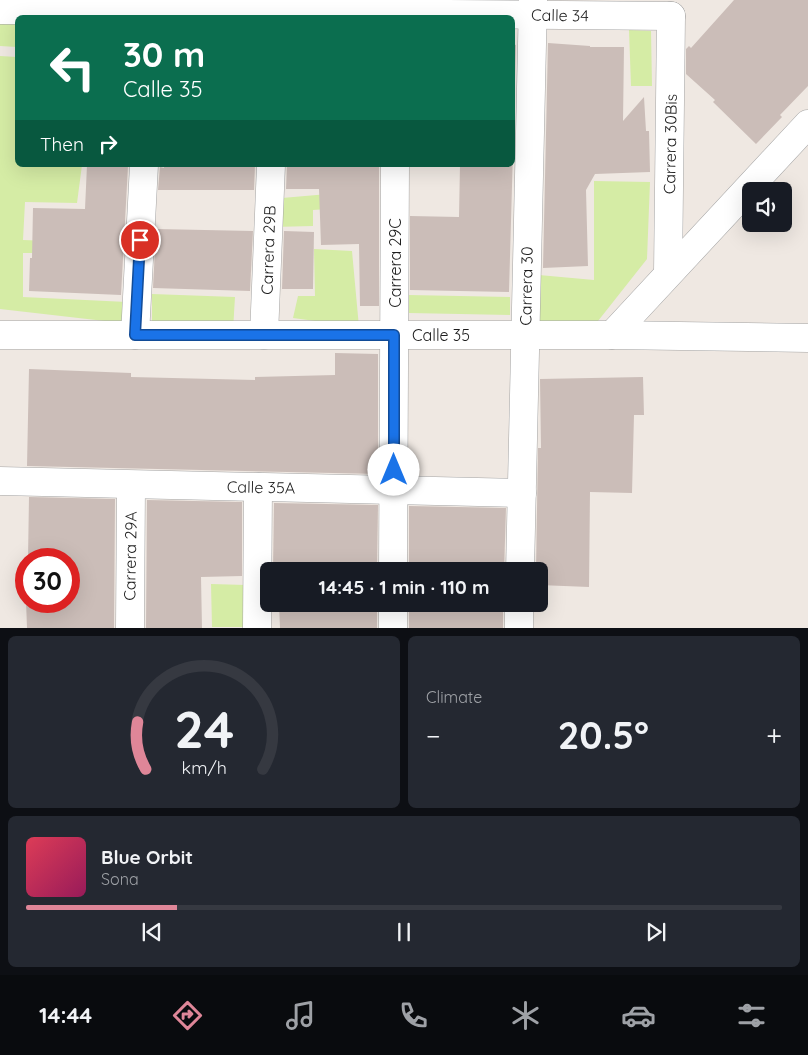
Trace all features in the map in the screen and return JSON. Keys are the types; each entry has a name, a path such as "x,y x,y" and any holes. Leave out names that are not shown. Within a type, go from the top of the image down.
{"street":[{"name":"Calle 34","path":"0,10 152,14 396,15 533,7 678,8"},
{"name":"Carrera 30","path":"520,562 533,7"},
{"name":"Carrera 30Bis","path":"668,273 678,8"},
{"path":"612,336 668,273 807,127"},
{"path":"135,335 144,167"},
{"name":"Carrera 29B","path":"264,335 271,167"},
{"name":"Carrera 29C","path":"393,562 395,167"},
{"name":"Calle 35","path":"0,335 808,338"},
{"name":"Calle 35A","path":"0,481 522,493"},
{"name":"Carrera 29A","path":"130,628 131,484"},
{"path":"256,628 258,487"},
{"path":"393,612 393,628"},
{"path":"518,628 519,612"}],"green space":[{"path":"0,15 15,18 15,47 0,46"},
{"path":"629,30 651,31 652,86 631,86"},
{"path":"0,56 15,57 15,167 82,167 77,203 25,202 23,240 77,242 75,253 23,253 23,297 127,302 122,323 0,309"},
{"path":"594,181 650,182 647,259 598,321 533,321 528,274 594,280"},
{"path":"328,194 329,209 313,210 313,226 273,227 282,198"},
{"path":"314,249 352,251 359,327 293,318 298,296 315,296"},
{"path":"152,294 235,297 233,330 152,322"},
{"path":"409,295 510,297 510,315 409,313"},
{"path":"211,584 246,585 247,627 212,627"}],"building":[{"path":"734,0 808,0 808,86 756,144 713,102 715,100 686,74 686,49 689,46 691,48"},
{"path":"548,43 590,47 624,47 623,121 644,97 646,131 649,131 650,172 595,174 586,190 588,266 543,268"},
{"path":"515,45 516,45 515,80"},
{"path":"87,167 128,167 121,295 29,291 33,208 85,209"},
{"path":"160,167 255,167 254,190 158,190"},
{"path":"287,167 379,167 379,306 360,306 359,244 321,245 319,189 286,189"},
{"path":"460,167 513,167 509,292 410,290 410,216 459,217"},
{"path":"156,229 253,231 250,291 153,288"},
{"path":"284,231 314,232 313,289 282,289"},
{"path":"335,353 378,354 378,474 27,466 29,369 131,373 131,377 255,380 255,377 335,375"},
{"path":"643,377 644,415 634,415 632,493 590,492 589,587 548,585 548,562 536,562 538,448 541,448 540,379"},
{"path":"29,497 115,499 114,628 27,628 26,613 80,613 80,548 28,548"},
{"path":"147,500 242,502 242,576 201,577 202,628 146,628"},
{"path":"274,503 378,505 377,562 273,562"},
{"path":"409,506 506,508 504,562 409,562"},
{"path":"279,612 377,612 377,628 280,628"},
{"path":"409,612 503,612 503,628 409,628"}],"route":[{"path":"140,240 135,335 394,335 394,470"}]}
